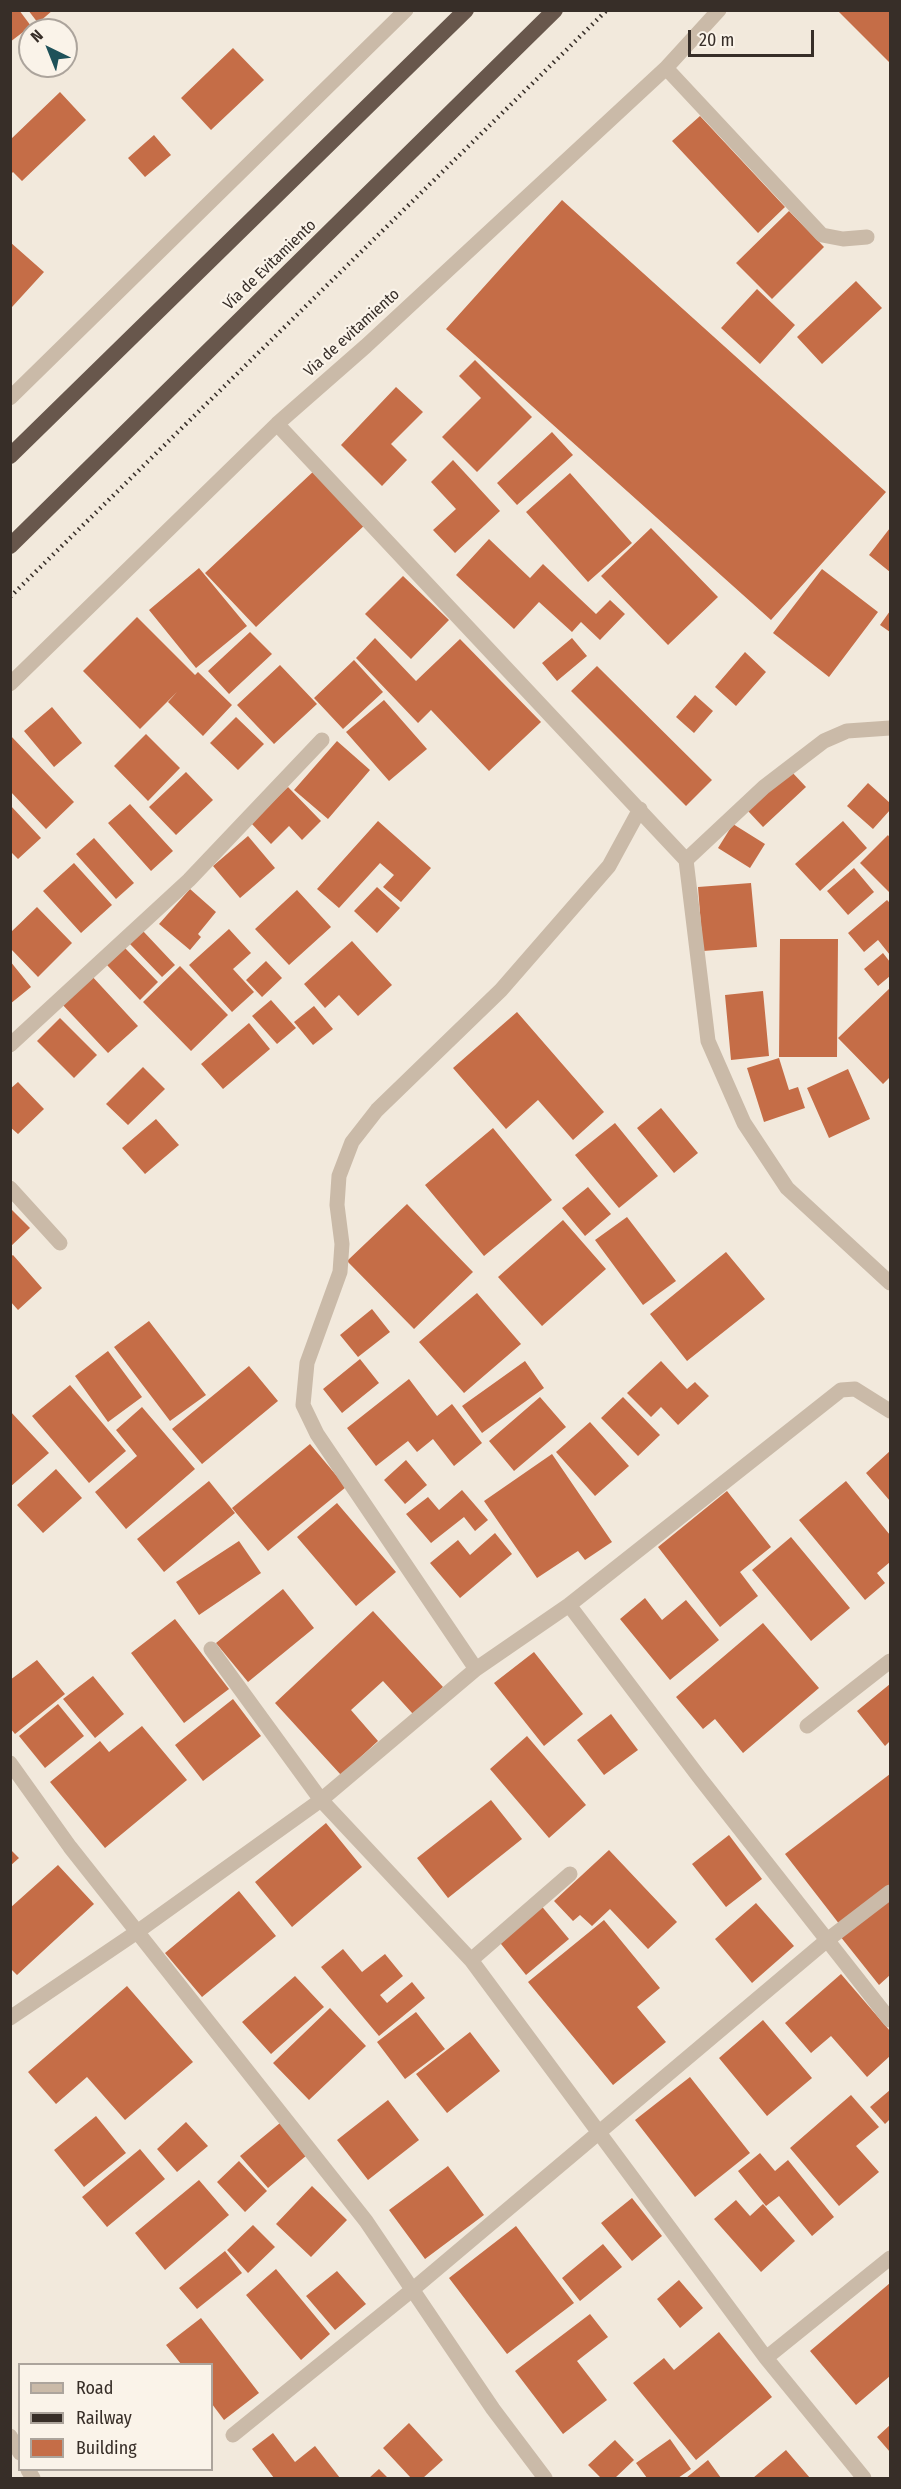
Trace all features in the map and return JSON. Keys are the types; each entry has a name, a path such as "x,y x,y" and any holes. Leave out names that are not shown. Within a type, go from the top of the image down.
{"highway":[{"path":"10,456 466,10"},
{"name":"Vía de Evitamiento","path":"10,546 555,10"}],"street":[{"path":"10,398 406,10"},
{"name":"Via de evitamiento","path":"10,684 277,424 366,346 666,68 718,10"},
{"path":"666,68 822,235 843,238 867,237"},
{"path":"277,424 640,808 686,860 708,1041 744,1123 787,1188 891,1283"},
{"path":"686,860 764,787 824,741 847,730 891,728"},
{"path":"10,1046 189,880 322,741"},
{"path":"476,1668 317,1434 303,1406 307,1363 340,1272 342,1244 337,1205 339,1176 352,1142 377,1110 501,990 609,866 640,808"},
{"path":"10,1188 60,1243"},
{"path":"10,2018 136,1932 321,1800 476,1668 569,1605 841,1390 855,1389 891,1411"},
{"path":"569,1605 826,1941 891,2020"},
{"path":"211,1649 321,1800 471,1960 766,2358 864,2478"},
{"path":"807,1726 891,1661"},
{"path":"10,1763 70,1847 136,1932 366,2221 493,2409 545,2478"},
{"path":"471,1960 570,1875"},
{"path":"233,2435 412,2290 597,2131 826,1941 891,1892"},
{"path":"766,2358 891,2258"},
{"path":"10,2436 18,2450"}],"building":[{"path":"10,10 19,10 25,18 18,18 18,36 10,42"},
{"path":"28,10 53,10 44,18 34,18"},
{"path":"837,10 890,10 890,63"},
{"path":"233,48 264,80 211,130 181,98"},
{"path":"60,92 86,120 22,181 13,172 10,175 10,140"},
{"path":"700,116 785,207 758,233 672,141"},
{"path":"154,135 171,155 145,177 128,158"},
{"path":"562,200 886,492 771,620 446,329"},
{"path":"789,211 824,247 772,299 736,263"},
{"path":"10,242 44,272 12,307 10,306"},
{"path":"856,281 882,308 822,364 797,337"},
{"path":"757,289 795,325 760,364 721,328"},
{"path":"475,360 532,417 477,472 442,437 481,398 459,376"},
{"path":"396,387 423,412 391,444 407,460 382,486 341,445"},
{"path":"552,432 573,455 517,505 497,483"},
{"path":"453,460 500,511 455,553 433,530 456,509 431,482"},
{"path":"316,469 367,523 256,627 205,573"},
{"path":"570,473 632,543 588,582 526,512"},
{"path":"651,528 718,597 668,645 601,576"},
{"path":"890,528 890,572 869,555"},
{"path":"489,539 530,578 543,564 596,614 610,600 625,614 600,640 581,622 572,632 539,602 514,629 456,575"},
{"path":"199,568 247,626 196,668 149,610"},
{"path":"822,569 878,612 829,677 773,633"},
{"path":"403,576 449,620 411,659 365,614"},
{"path":"890,611 890,632 880,625"},
{"path":"137,617 195,675 198,672 232,705 203,736 168,702 177,692 140,729 83,671"},
{"path":"250,632 272,654 229,694 208,671"},
{"path":"375,638 416,681 460,639 541,722 489,771 431,710 418,723 356,658"},
{"path":"572,638 587,656 557,681 542,663"},
{"path":"745,652 766,672 736,706 715,687"},
{"path":"354,660 383,692 343,729 314,698"},
{"path":"280,665 317,704 274,744 237,705"},
{"path":"597,666 712,780 686,806 571,691"},
{"path":"695,695 713,711 694,733 676,717"},
{"path":"384,700 427,749 389,781 346,732"},
{"path":"52,707 82,743 54,767 24,731"},
{"path":"236,717 264,744 238,770 210,743"},
{"path":"146,734 180,768 148,801 114,766"},
{"path":"10,735 74,802 46,829 10,791"},
{"path":"337,741 370,770 328,819 294,790"},
{"path":"790,770 806,787 763,827 748,811"},
{"path":"186,772 213,800 176,835 149,807"},
{"path":"868,783 890,803 890,810 873,829 847,806"},
{"path":"288,787 321,821 302,840 289,826 271,844 251,823"},
{"path":"130,804 173,851 151,871 108,823"},
{"path":"10,805 41,838 18,859 10,851"},
{"path":"378,821 431,868 401,902 383,887 394,875 380,863 339,908 317,889"},
{"path":"843,821 867,848 820,891 795,864"},
{"path":"733,824 765,844 750,868 718,848"},
{"path":"888,835 890,838 889,892 860,863"},
{"path":"248,836 275,868 240,898 213,866"},
{"path":"94,838 134,883 116,899 76,854"},
{"path":"74,863 112,905 81,933 43,891"},
{"path":"854,868 874,892 848,915 827,891"},
{"path":"751,883 757,947 703,951 698,887"},
{"path":"377,887 400,908 377,933 354,911"},
{"path":"190,889 216,912 198,934 201,937 190,950 159,924"},
{"path":"297,890 331,927 289,965 255,929"},
{"path":"887,900 890,903 890,955 878,940 864,952 848,933"},
{"path":"37,907 72,943 38,977 10,948 10,933"},
{"path":"229,929 251,953 233,969 254,992 232,1012 189,965"},
{"path":"143,931 175,965 162,977 129,943"},
{"path":"780,939 838,939 837,1057 779,1057"},
{"path":"352,941 392,985 358,1016 339,995 325,1008 304,984"},
{"path":"125,948 158,982 140,1000 107,965"},
{"path":"883,953 890,962 890,976 878,986 864,969"},
{"path":"10,961 31,987 10,1004"},
{"path":"266,961 282,978 262,997 246,980"},
{"path":"180,966 228,1015 191,1051 143,1002"},
{"path":"90,974 138,1026 108,1053 60,1002"},
{"path":"890,988 890,1077 883,1084 838,1038"},
{"path":"763,991 769,1056 731,1060 725,995"},
{"path":"271,1000 296,1028 277,1044 252,1016"},
{"path":"314,1006 333,1029 313,1045 294,1022"},
{"path":"517,1012 604,1112 573,1140 538,1100 506,1129 453,1068"},
{"path":"60,1018 97,1055 74,1078 37,1041"},
{"path":"249,1023 270,1049 223,1089 201,1064"},
{"path":"779,1058 789,1090 798,1087 805,1108 764,1122 747,1068"},
{"path":"143,1067 165,1089 128,1125 106,1104"},
{"path":"848,1069 870,1119 829,1138 807,1088"},
{"path":"18,1082 44,1109 18,1134 10,1127 10,1089"},
{"path":"661,1108 698,1153 674,1173 637,1128"},
{"path":"156,1119 179,1145 145,1174 122,1148"},
{"path":"615,1123 658,1176 619,1208 575,1155"},
{"path":"493,1128 552,1200 484,1256 425,1185"},
{"path":"588,1187 611,1214 585,1236 562,1208"},
{"path":"407,1204 473,1272 414,1329 347,1261"},
{"path":"10,1208 30,1228 10,1247"},
{"path":"627,1217 676,1281 643,1305 595,1240"},
{"path":"563,1220 606,1269 542,1326 498,1277"},
{"path":"726,1252 765,1299 687,1361 650,1314"},
{"path":"13,1255 42,1288 18,1310 10,1301 10,1257"},
{"path":"477,1293 521,1344 464,1393 419,1342"},
{"path":"372,1309 390,1332 358,1357 340,1335"},
{"path":"149,1321 206,1395 170,1421 114,1347"},
{"path":"108,1351 142,1397 108,1422 75,1376"},
{"path":"360,1359 379,1383 342,1413 323,1389"},
{"path":"525,1361 544,1388 482,1433 462,1406"},
{"path":"661,1361 687,1389 695,1382 709,1396 678,1425 661,1407 651,1417 627,1393"},
{"path":"249,1366 278,1401 202,1464 172,1429"},
{"path":"409,1379 437,1416 452,1404 482,1443 454,1466 433,1439 417,1452 408,1441 376,1466 347,1428"},
{"path":"70,1385 126,1451 89,1483 32,1416"},
{"path":"540,1397 566,1427 514,1471 489,1441"},
{"path":"623,1397 660,1435 638,1456 601,1418"},
{"path":"142,1407 195,1469 126,1529 95,1492 137,1456 116,1430"},
{"path":"10,1411 49,1453 10,1487"},
{"path":"590,1422 629,1466 595,1496 556,1452"},
{"path":"310,1444 346,1487 268,1551 232,1508"},
{"path":"890,1451 890,1501 866,1473"},
{"path":"552,1454 612,1542 585,1560 578,1551 537,1578 484,1501"},
{"path":"406,1460 427,1485 405,1504 384,1480"},
{"path":"56,1469 82,1498 43,1533 17,1505"},
{"path":"209,1481 235,1513 164,1572 137,1539"},
{"path":"846,1481 890,1535 890,1562 877,1573 885,1583 865,1600 799,1520"},
{"path":"462,1490 488,1520 475,1531 464,1517 431,1543 406,1514 428,1497 439,1510"},
{"path":"727,1491 771,1547 740,1572 758,1596 720,1627 658,1547"},
{"path":"337,1503 396,1572 356,1606 297,1537"},
{"path":"495,1533 512,1554 460,1598 430,1563 458,1540 470,1555"},
{"path":"791,1537 850,1608 811,1641 752,1570"},
{"path":"239,1541 261,1573 199,1615 176,1582"},
{"path":"283,1589 314,1628 248,1682 216,1643"},
{"path":"645,1598 662,1620 686,1600 719,1640 670,1680 620,1619"},
{"path":"373,1611 443,1687 413,1714 383,1681 351,1710 378,1741 341,1775 275,1703"},
{"path":"175,1619 229,1689 184,1723 131,1653"},
{"path":"763,1623 819,1688 743,1753 715,1719 703,1729 676,1697"},
{"path":"534,1652 583,1714 544,1746 494,1683"},
{"path":"37,1660 65,1694 15,1734 10,1728 10,1680"},
{"path":"93,1676 124,1714 95,1738 63,1699"},
{"path":"890,1684 890,1741 885,1746 857,1711"},
{"path":"233,1699 261,1736 203,1781 175,1745"},
{"path":"58,1704 84,1736 45,1768 19,1736"},
{"path":"611,1714 638,1750 604,1775 577,1740"},
{"path":"142,1726 187,1780 105,1848 50,1782 100,1741 109,1752"},
{"path":"527,1736 586,1805 549,1838 490,1769"},
{"path":"890,1774 890,1887 840,1925 785,1854"},
{"path":"491,1800 522,1839 448,1898 417,1858"},
{"path":"326,1823 362,1867 292,1927 255,1882"},
{"path":"729,1835 762,1879 726,1907 692,1864"},
{"path":"10,1849 19,1858 10,1866"},
{"path":"609,1850 677,1922 648,1949 610,1909 592,1926 580,1915 573,1921 554,1901"},
{"path":"58,1865 94,1904 17,1975 10,1968 10,1908"},
{"path":"239,1891 276,1936 202,1997 165,1953"},
{"path":"890,1895 890,1975 879,1985 840,1936"},
{"path":"539,1903 569,1939 526,1975 497,1939"},
{"path":"756,1903 794,1946 752,1983 715,1939"},
{"path":"604,1920 660,1988 637,2007 666,2042 613,2085 528,1982"},
{"path":"343,1949 362,1972 385,1954 403,1976 380,1995 387,2003 412,1982 425,1998 379,2036 321,1967"},
{"path":"841,1974 890,2031 890,2056 867,2077 831,2036 811,2053 785,2023"},
{"path":"295,1976 324,2007 271,2054 242,2022"},
{"path":"127,1986 193,2062 125,2120 87,2077 56,2104 28,2072"},
{"path":"330,2008 366,2046 309,2100 273,2063"},
{"path":"416,2012 445,2049 405,2079 377,2042"},
{"path":"763,2020 812,2078 767,2116 719,2058"},
{"path":"470,2032 500,2071 447,2113 416,2074"},
{"path":"690,2077 750,2153 695,2197 635,2120"},
{"path":"890,2090 890,2119 885,2124 870,2107"},
{"path":"851,2095 879,2127 856,2146 879,2172 839,2206 790,2148"},
{"path":"388,2100 419,2140 368,2180 337,2140"},
{"path":"96,2116 126,2153 84,2187 54,2150"},
{"path":"186,2122 208,2146 177,2172 157,2149"},
{"path":"280,2123 307,2155 268,2188 240,2156"},
{"path":"140,2149 165,2179 107,2227 82,2197"},
{"path":"760,2153 775,2171 788,2160 834,2217 812,2236 779,2196 766,2206 738,2171"},
{"path":"239,2161 267,2191 245,2212 217,2182"},
{"path":"448,2166 484,2215 425,2259 389,2210"},
{"path":"199,2180 229,2215 165,2270 135,2233"},
{"path":"312,2186 347,2220 311,2257 276,2224"},
{"path":"632,2198 662,2236 632,2261 601,2223"},
{"path":"736,2200 750,2216 763,2204 795,2241 761,2272 714,2219"},
{"path":"253,2225 275,2247 248,2273 227,2250"},
{"path":"516,2226 574,2303 507,2354 449,2278"},
{"path":"603,2244 622,2267 580,2301 562,2278"},
{"path":"225,2251 242,2273 197,2309 179,2288"},
{"path":"276,2269 330,2334 301,2360 246,2295"},
{"path":"337,2271 366,2304 335,2330 306,2296"},
{"path":"679,2280 703,2308 680,2328 657,2299"},
{"path":"890,2283 890,2376 856,2405 810,2351"},
{"path":"590,2314 608,2337 577,2361 607,2400 563,2434 515,2371"},
{"path":"201,2318 259,2393 224,2420 213,2405 213,2363 180,2363 166,2345"},
{"path":"719,2332 772,2397 696,2460 633,2383 664,2358 674,2370"},
{"path":"409,2423 443,2460 423,2478 411,2478 383,2448"},
{"path":"890,2425 890,2452 877,2437"},
{"path":"273,2433 295,2462 315,2446 340,2478 274,2478 252,2449"},
{"path":"670,2439 691,2469 678,2478 647,2478 636,2463"},
{"path":"615,2440 634,2460 615,2478 601,2478 588,2465"},
{"path":"786,2450 810,2478 753,2478"},
{"path":"708,2460 721,2478 686,2478"},
{"path":"379,2469 388,2478 369,2478"}],"railway":[{"path":"10,597 607,10"}]}
